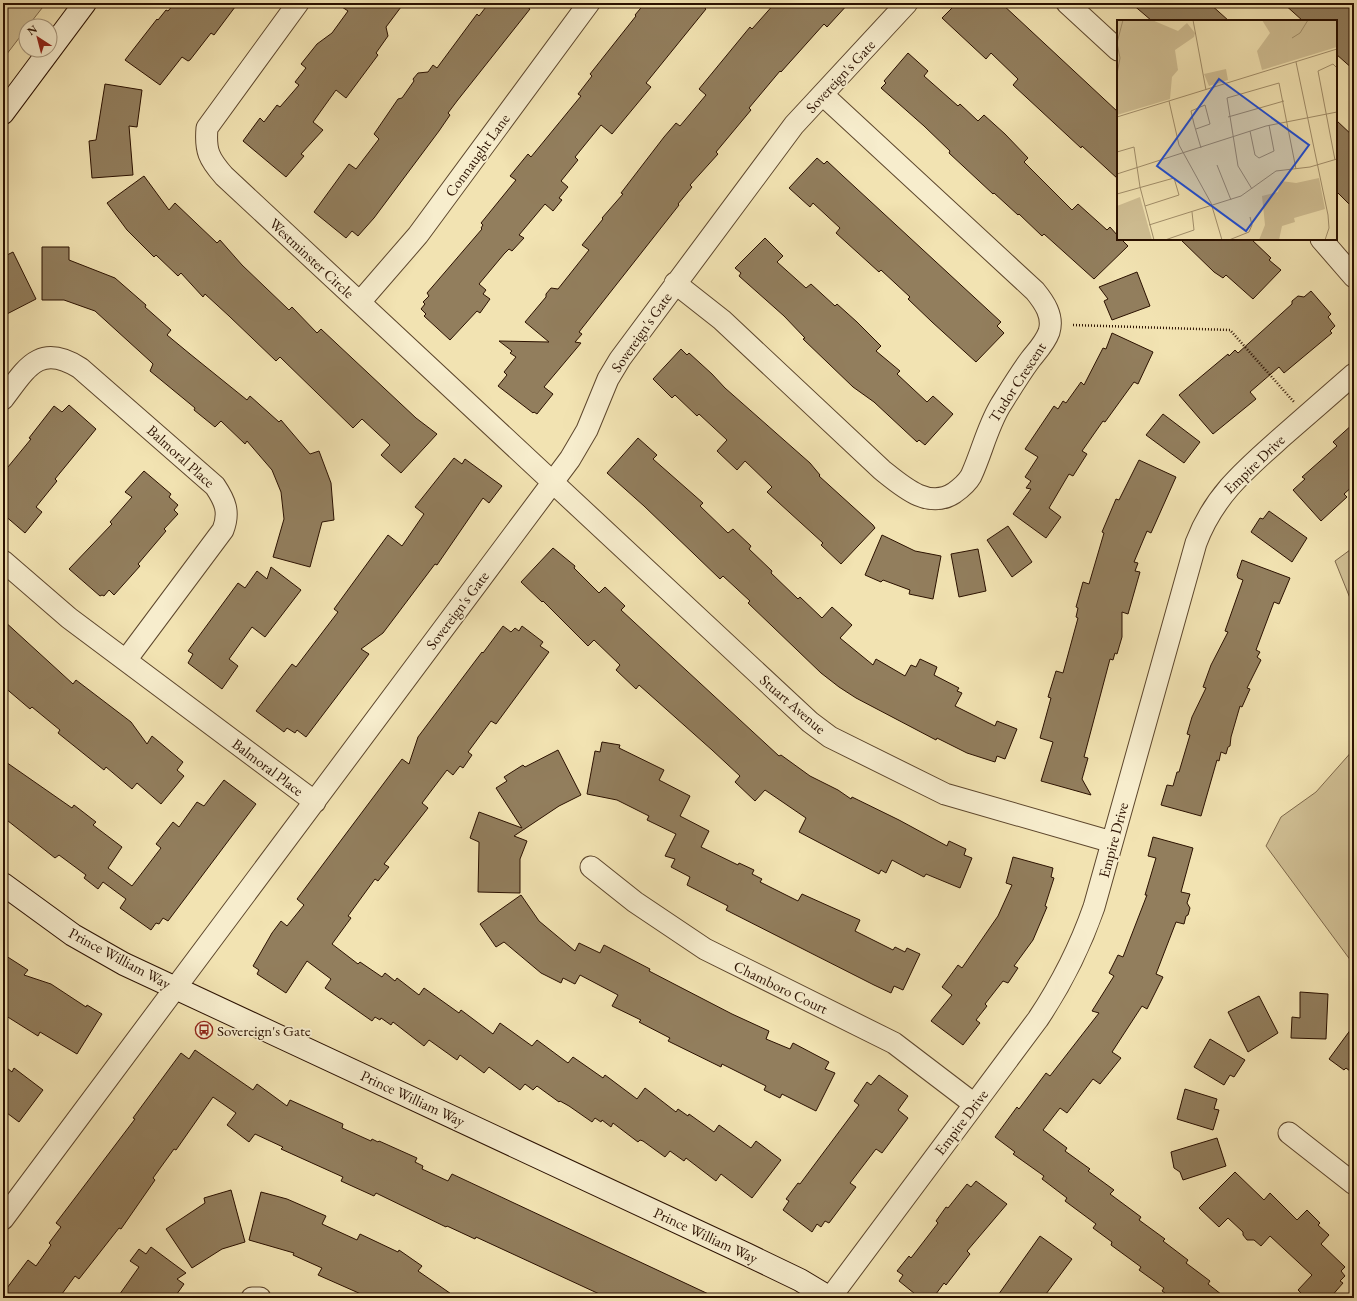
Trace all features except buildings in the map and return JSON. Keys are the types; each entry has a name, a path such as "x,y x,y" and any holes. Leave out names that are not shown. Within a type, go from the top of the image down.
{"street":[{"path":"3,113 85,3"},
{"name":"Westminster Circle","path":"298,3 207,128 206,145 211,161 224,176 552,482"},
{"name":"Connaught Lane","path":"360,302 414,241 589,3"},
{"name":"Sovereign's Gate","path":"3,1219 570,459 585,434 616,364 675,284 794,126 907,3"},
{"path":"1067,3 1117,49"},
{"name":"Tudor Crescent","path":"675,284 722,320 901,486 922,497 936,499 951,495 962,487 970,477 990,422 1016,380 1044,343 1049,332 1048,311 1044,302 1035,291 822,95"},
{"path":"1322,240 1354,276"},
{"name":"Balmoral Place","path":"3,399 23,372 33,363 43,358 56,357 68,361 80,368 215,486 222,496 228,512 223,530 126,660"},
{"name":"Empire Drive","path":"830,1298 1038,1019 1061,984 1080,946 1090,920 1192,554 1205,521 1220,496 1240,474 1354,374"},
{"name":"Stuart Avenue","path":"552,482 786,701 830,736 945,794 1112,842"},
{"name":"Balmoral Place","path":"3,561 69,618 315,802"},
{"name":"Chamboro Court","path":"591,867 635,902 705,949 894,1043 974,1104"},
{"name":"Prince William Way","path":"3,884 73,935 124,964 746,1254 800,1280 830,1298"},
{"path":"1289,1133 1354,1184"},
{"path":"252,1298 260,1298"}],"path":[{"path":"1073,325 1230,330 1295,404"}],"shaded area":[{"path":"3,3 46,3 34,18 18,18 18,39 3,59"},
{"path":"1354,547 1354,608 1335,561"},
{"path":"1354,749 1354,965 1266,846 1281,817 1316,792"}],"place":[{"name":"Sovereign's Gate","path":"204,1030"}]}
